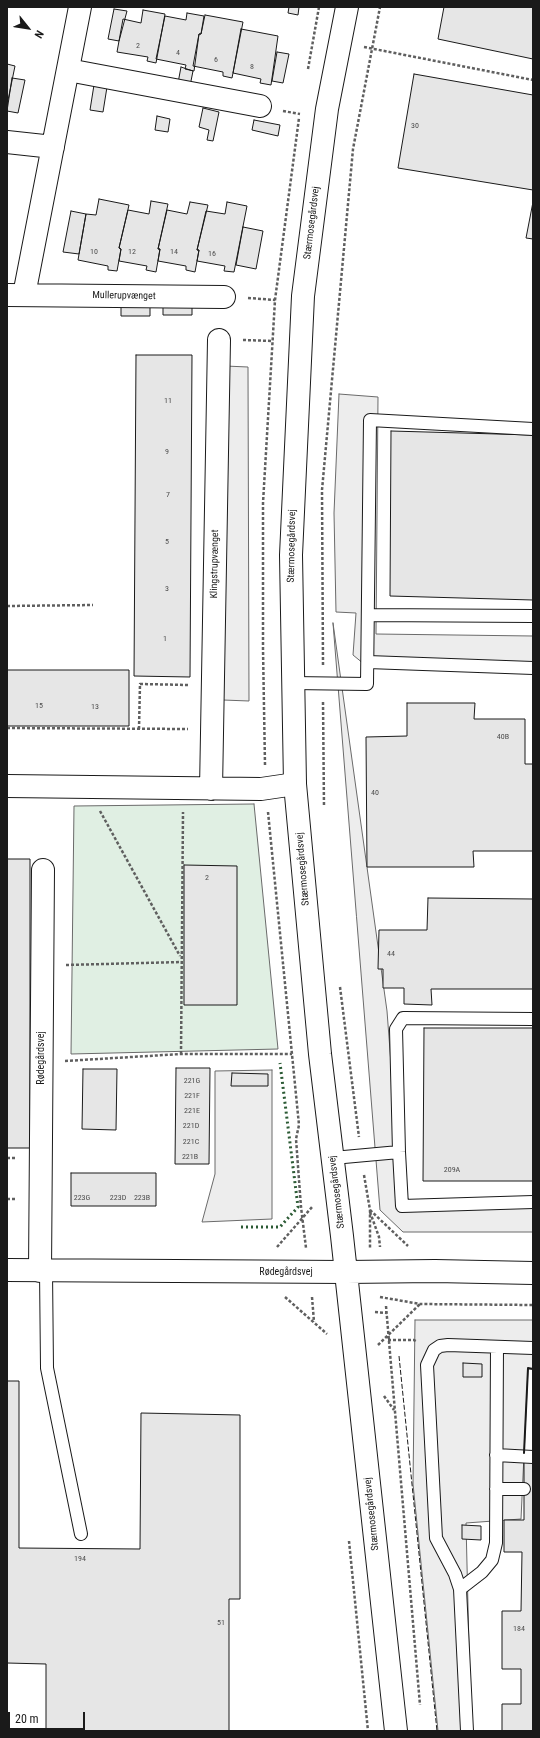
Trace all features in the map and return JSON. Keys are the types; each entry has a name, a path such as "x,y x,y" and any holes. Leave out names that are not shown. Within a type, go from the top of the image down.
{"street":[{"name":"Mullerupvænget","path":"80,7 53,147 15,295 224,297"},
{"name":"Stærmosegårdsvej","path":"347,7 327,109 302,296 291,555 295,784 320,1054 346,1272 396,1731"},
{"path":"68,70 260,106"},
{"path":"7,142 53,147"},
{"name":"Klingstrupvænget","path":"211,789 218,340"},
{"path":"7,786 211,789 266,788 295,784"},
{"name":"Rødegårdsvej","path":"43,870 41,1062 43,1271"},
{"name":"Rødegårdsvej","path":"7,1270 346,1272 436,1271 533,1273"}],"lane":[{"path":"293,683 368,684 370,420 533,429"},
{"path":"368,614 533,616"},
{"path":"368,662 533,668"},
{"path":"533,1019 403,1018 396,1029 402,1206 533,1202"},
{"path":"333,1158 399,1152"},
{"path":"43,1271 47,1368 81,1534"},
{"path":"468,1731 460,1589 455,1574 436,1538 428,1365 434,1350 448,1345 533,1348"},
{"path":"460,1589 482,1572 492,1560 496,1543 497,1347"},
{"path":"496,1455 533,1457"},
{"path":"496,1489 524,1489"}],"path":[{"path":"324,813 322,490 353,149 380,7"},
{"path":"340,42 533,80"},
{"path":"218,340 272,341"},
{"path":"7,606 93,605"},
{"path":"139,729 140,684 213,686"},
{"path":"7,728 212,729"},
{"path":"91,787 96,804 181,957"},
{"path":"181,1054 183,813"},
{"path":"42,965 181,962"},
{"path":"340,982 361,1156 370,1210 379,1237 380,1251"},
{"path":"41,1062 181,1054 320,1054"},
{"path":"299,1125 296,1139 307,1250"},
{"path":"288,1234 315,1204"},
{"path":"370,1210 408,1247"},
{"path":"311,1295 314,1322"},
{"path":"388,1336 420,1304 533,1304"},
{"path":"386,1306 420,1708"},
{"path":"375,1312 386,1313"},
{"path":"388,1340 414,1340 434,1350"}],"green space":[{"path":"254,804 278,1049 71,1054 74,806"}],"shaded area":[{"path":"225,366 248,367 249,701 223,700"},
{"path":"339,394 378,397 376,634 533,636 533,666 364,664 353,655 356,613 336,612 334,513"},
{"path":"333,623 387,1011 402,1209 533,1206 533,1232 403,1232 380,1210"},
{"path":"272,1070 272,1219 202,1222 215,1174 215,1071"},
{"path":"415,1320 533,1320 533,1369 528,1369 521,1519 466,1523 471,1731 438,1731 413,1484"}],"building":[{"path":"289,7 299,7 298,15 288,13"},
{"path":"444,7 533,7 533,59 438,39"},
{"path":"114,9 127,11 119,41 108,39"},
{"path":"143,10 165,14 156,63 147,61 148,57 117,52 123,19 141,23"},
{"path":"187,13 204,16 201,34 199,34 194,71 185,69 186,65 156,59 165,16 186,20"},
{"path":"205,15 243,22 232,78 223,76 223,72 193,66 199,34 201,34"},
{"path":"241,29 278,36 271,85 260,83 261,79 233,73"},
{"path":"277,52 289,54 283,83 272,81"},
{"path":"7,64 15,66 7,105"},
{"path":"181,67 193,71 190,86 178,83"},
{"path":"414,74 533,95 533,190 398,168"},
{"path":"12,78 25,80 18,113 7,111"},
{"path":"94,85 107,87 103,112 90,110"},
{"path":"203,108 219,112 213,141 207,140 209,130 199,127"},
{"path":"157,116 170,119 168,132 155,130"},
{"path":"254,120 280,125 278,136 252,130"},
{"path":"99,199 129,205 119,248 121,249 117,271 108,270 108,266 78,260 86,214 96,215"},
{"path":"151,201 168,204 158,249 160,249 156,272 146,270 147,266 119,261 121,249 119,248 128,210 149,214"},
{"path":"190,202 208,205 197,250 199,250 195,272 186,270 186,266 158,261 160,249 158,249 167,210 187,214"},
{"path":"227,202 247,206 234,272 224,271 225,266 197,261 199,250 197,250 206,211 225,214"},
{"path":"533,202 533,239 526,238"},
{"path":"71,211 86,214 79,254 63,252"},
{"path":"243,227 263,231 256,269 236,265"},
{"path":"121,301 150,301 150,316 121,316"},
{"path":"163,302 192,302 192,315 163,315"},
{"path":"136,355 192,355 190,677 134,676"},
{"path":"391,431 533,435 533,600 390,596"},
{"path":"7,670 129,670 129,726 7,726"},
{"path":"407,703 475,703 474,719 525,719 525,764 533,764 533,851 473,851 474,867 367,867 366,737 407,736"},
{"path":"7,859 30,859 30,1148 7,1148"},
{"path":"184,865 237,866 237,1005 184,1005"},
{"path":"428,898 533,899 533,989 431,989 432,1005 404,1004 404,988 383,988 383,969 378,969 379,930 427,930"},
{"path":"424,1028 533,1028 533,1181 423,1181"},
{"path":"176,1068 210,1068 209,1164 175,1164"},
{"path":"83,1069 117,1069 116,1130 82,1129"},
{"path":"232,1073 268,1074 268,1086 231,1086"},
{"path":"71,1173 156,1173 156,1206 71,1206"},
{"path":"463,1363 482,1364 482,1377 463,1377"},
{"path":"7,1381 19,1381 19,1548 140,1549 141,1413 240,1415 240,1599 229,1599 229,1731 46,1731 46,1664 7,1663"},
{"path":"524,1462 533,1462 533,1731 502,1731 502,1704 521,1704 521,1669 502,1669 502,1611 521,1611 522,1552 504,1552 504,1520 524,1520"},
{"path":"462,1525 481,1526 481,1540 462,1539"}],"hedge":[{"path":"241,1227 280,1227 298,1207 280,1063"}],"fence":[{"path":"399,1356 437,1731"}],"wall":[{"path":"524,1453 528,1368 533,1369"}]}
